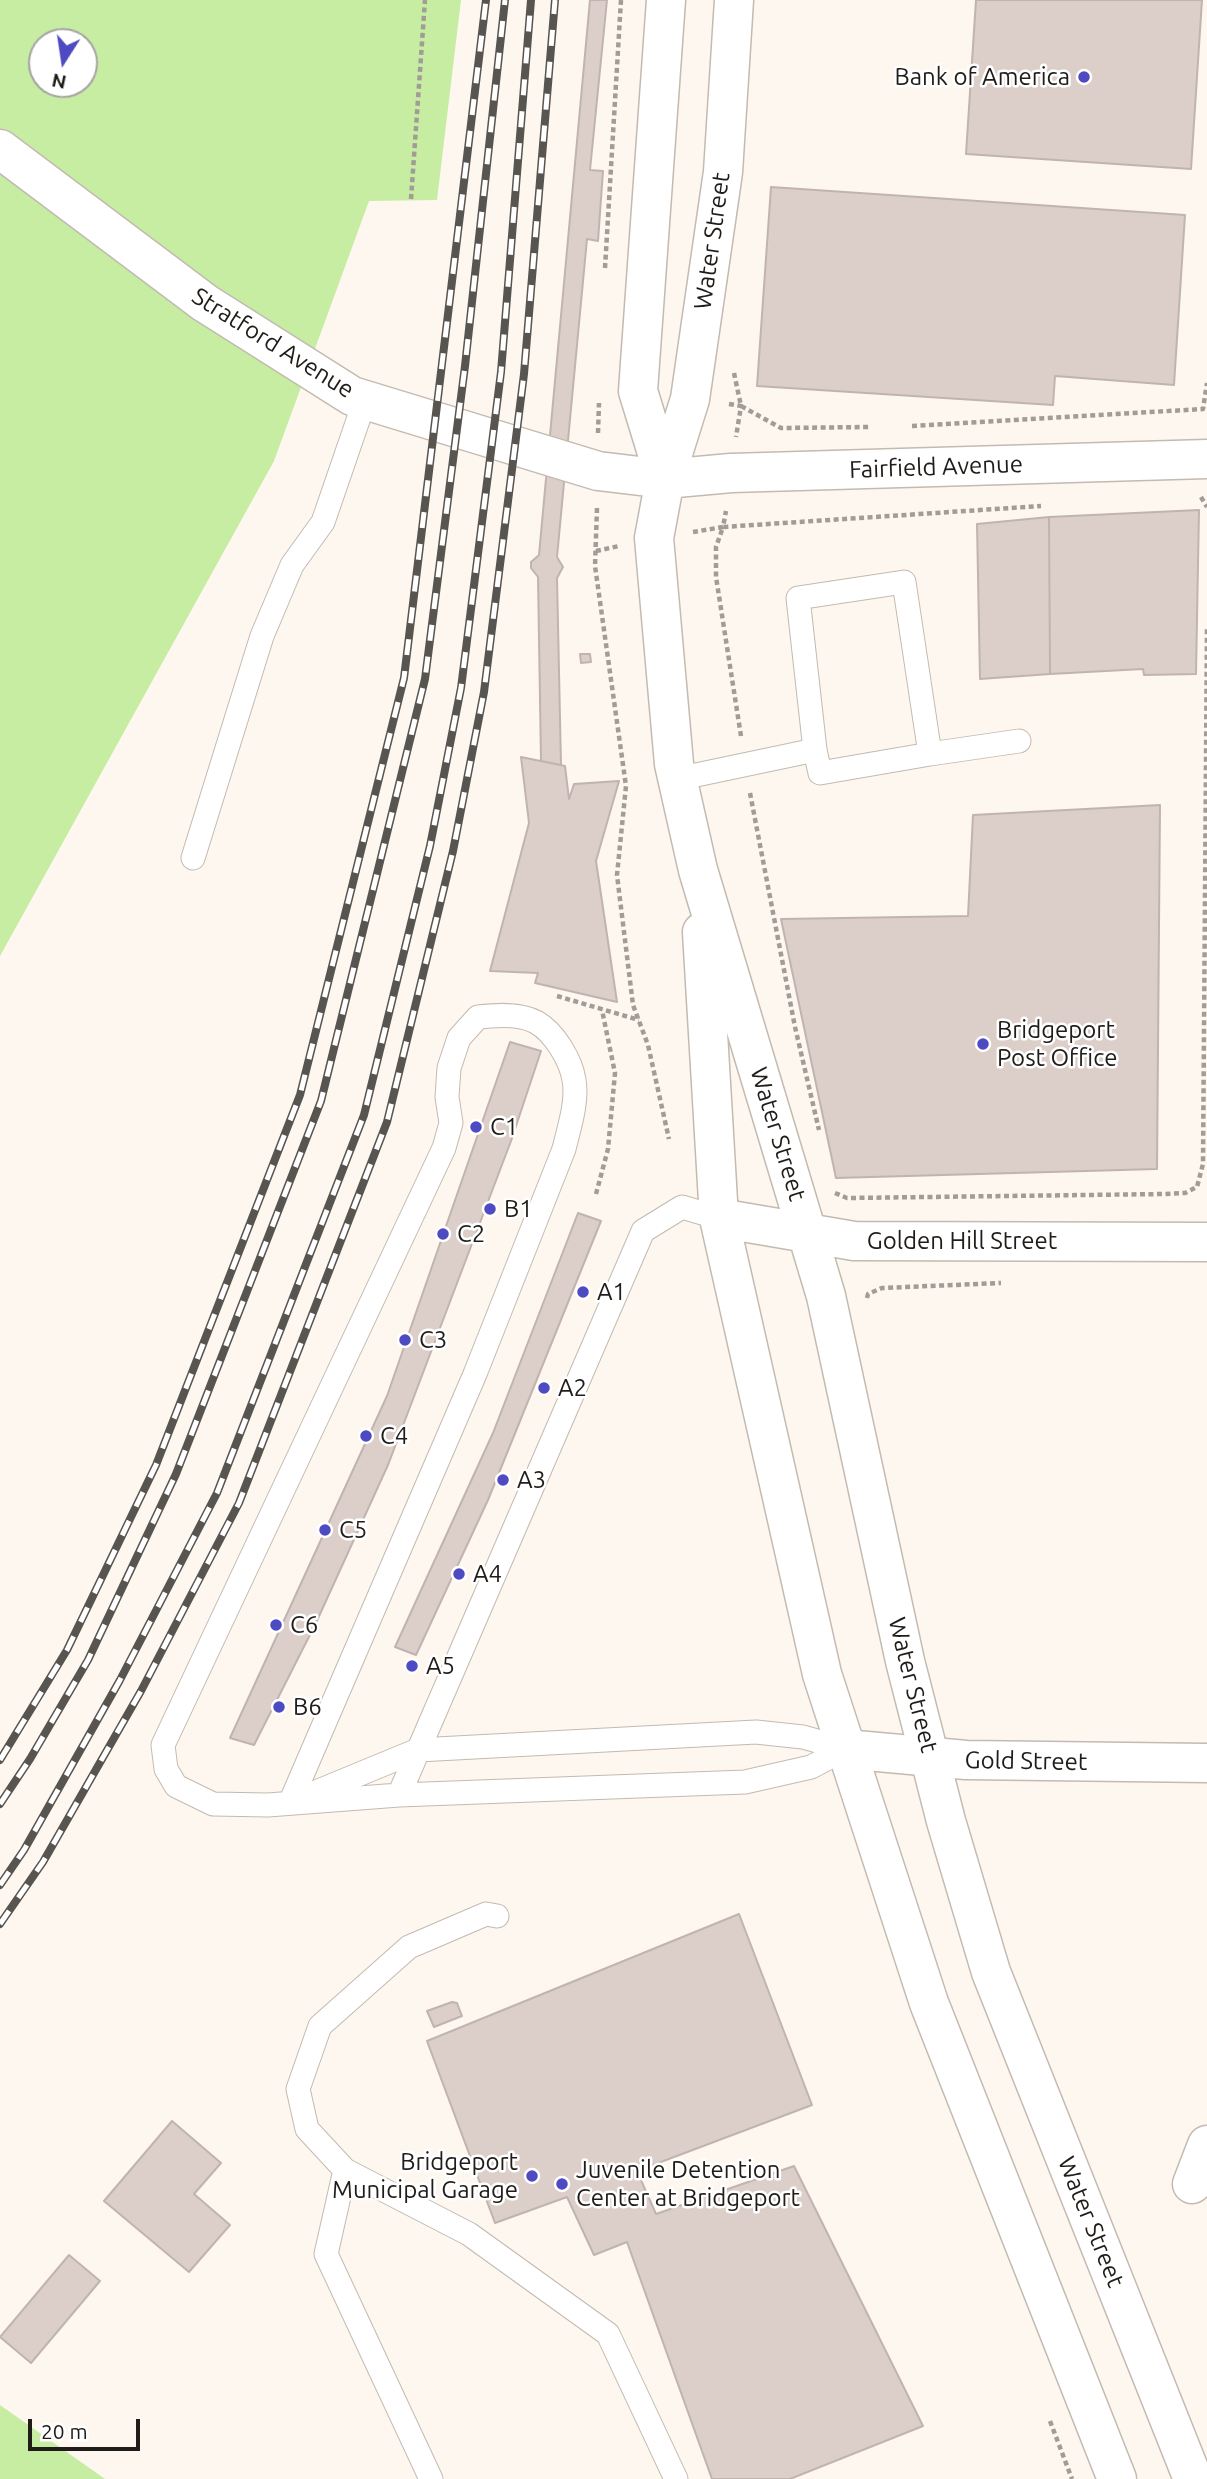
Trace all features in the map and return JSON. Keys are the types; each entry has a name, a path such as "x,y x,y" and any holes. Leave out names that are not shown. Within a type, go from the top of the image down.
{"main road":[{"name":"Water Street","path":"665,478 638,391 666,0"},
{"name":"Water Street","path":"734,0 723,172 690,399 665,478 654,538 677,779 698,870 826,1296 905,1661 991,1972 1193,2479"},
{"name":"Stratford Avenue","path":"0,149 205,303 358,398 598,471 665,478"},
{"name":"Fairfield Avenue","path":"665,478 744,473 1207,459"},
{"name":"Water Street","path":"698,870 719,1218 822,1674 929,2003 1117,2479"},
{"name":"Golden Hill Street","path":"719,1218 854,1241 1207,1242"},
{"name":"Gold Street","path":"845,1749 931,1759 1207,1763"},
{"path":"1192,2183 1207,2145"}],"lane":[{"path":"193,858 262,636 292,565 323,522 358,398"},
{"path":"930,754 904,582 798,598 820,773 1019,741"},
{"path":"677,779 815,750"},
{"path":"290,1803 475,1374 564,1149 571,1120 575,1080 564,1050 537,1022 500,1014 478,1017 459,1038 449,1068 447,1097 451,1123 444,1149 163,1745 166,1769 176,1786 213,1804 290,1803 399,1795 745,1782 811,1767 845,1749"},
{"path":"399,1795 642,1231 681,1206 719,1218"},
{"path":"290,1803 418,1749 756,1732 803,1737 845,1749"},
{"path":"497,1916 486,1914 409,1947 320,2026 298,2089 307,2129 345,2170 469,2234 608,2334 676,2479"},
{"path":"345,2170 326,2254 431,2479"}],"path":[{"path":"411,199 425,0"},
{"path":"605,269 621,0"},
{"path":"736,360 734,374 741,406 781,428 879,427"},
{"path":"906,426 1203,409 1207,383"},
{"path":"1188,495 1200,494 1207,507"},
{"path":"822,1142 795,1027 746,764 716,577 716,547 723,527 1046,505"},
{"path":"831,1180 834,1193 847,1198 1164,1195 1185,1193 1197,1187 1203,1164 1207,626"},
{"path":"617,875 633,1006 648,1045 669,1139"}],"shaded area":[{"path":"0,0 461,0 437,200 369,201 274,461 0,956"},
{"path":"0,2405 105,2479 0,2479"}],"building":[{"path":"590,0 607,0 590,170 603,171 598,241 587,239 557,557 563,567 557,578 561,765 541,761 538,577 531,568 531,562 539,555"},
{"name":"Bank of America","path":"976,0 1202,0 1191,169 966,154"},
{"path":"771,187 1185,215 1174,385 1055,376 1053,405 757,386"},
{"path":"1199,510 1196,674 1144,675 1143,669 1050,674 1049,517"},
{"path":"1049,517 1050,674 980,679 977,524"},
{"path":"580,654 590,654 591,662 581,663"},
{"path":"521,757 565,766 569,799 574,784 619,781 596,861 617,1002 535,983 538,973 490,971 529,823"},
{"name":"Bridgeport Post Office","path":"1160,805 1157,1169 836,1178 781,919 968,916 973,815"},
{"path":"510,1042 541,1051 511,1141 388,1465 315,1625 254,1745 230,1738 387,1396"},
{"path":"578,1213 601,1221 488,1500 416,1655 395,1647 493,1433"},
{"name":"Juvenile Detention Center at Bridgeport","path":"739,1914 812,2105 637,2171 656,2214 794,2166 923,2426 790,2479 712,2479 627,2242 594,2255 567,2197 495,2223 427,2041"},
{"path":"452,2002 457,2003 462,2016 434,2027 427,2011"},
{"path":"172,2121 221,2163 194,2194 230,2225 189,2272 104,2201"},
{"path":"69,2255 100,2281 31,2363 0,2337"}],"railway":[{"path":"0,1760 67,1650 156,1465 300,1095 404,678 486,0"},
{"path":"0,1804 30,1759 88,1660 176,1474 321,1101 425,679 465,366 505,0"},
{"path":"0,1885 24,1850 120,1680 217,1493 364,1115 430,846 461,688 501,372 531,0"},
{"path":"0,1924 43,1862 141,1691 239,1503 387,1122 453,851 484,692 524,374 555,0"}],"place":[{"name":"Bank of America","path":"1084,77"},
{"name":"Bridgeport Post Office","path":"983,1044"},
{"name":"C1","path":"476,1127"},
{"name":"B1","path":"490,1209"},
{"name":"C2","path":"443,1234"},
{"name":"A1","path":"583,1292"},
{"name":"C3","path":"405,1340"},
{"name":"A2","path":"544,1388"},
{"name":"C4","path":"366,1436"},
{"name":"A3","path":"503,1480"},
{"name":"C5","path":"325,1530"},
{"name":"A4","path":"459,1574"},
{"name":"C6","path":"276,1625"},
{"name":"A5","path":"412,1666"},
{"name":"B6","path":"279,1707"},
{"name":"Bridgeport Municipal Garage","path":"532,2176"},
{"name":"Juvenile Detention Center at Bridgeport","path":"562,2184"}]}
